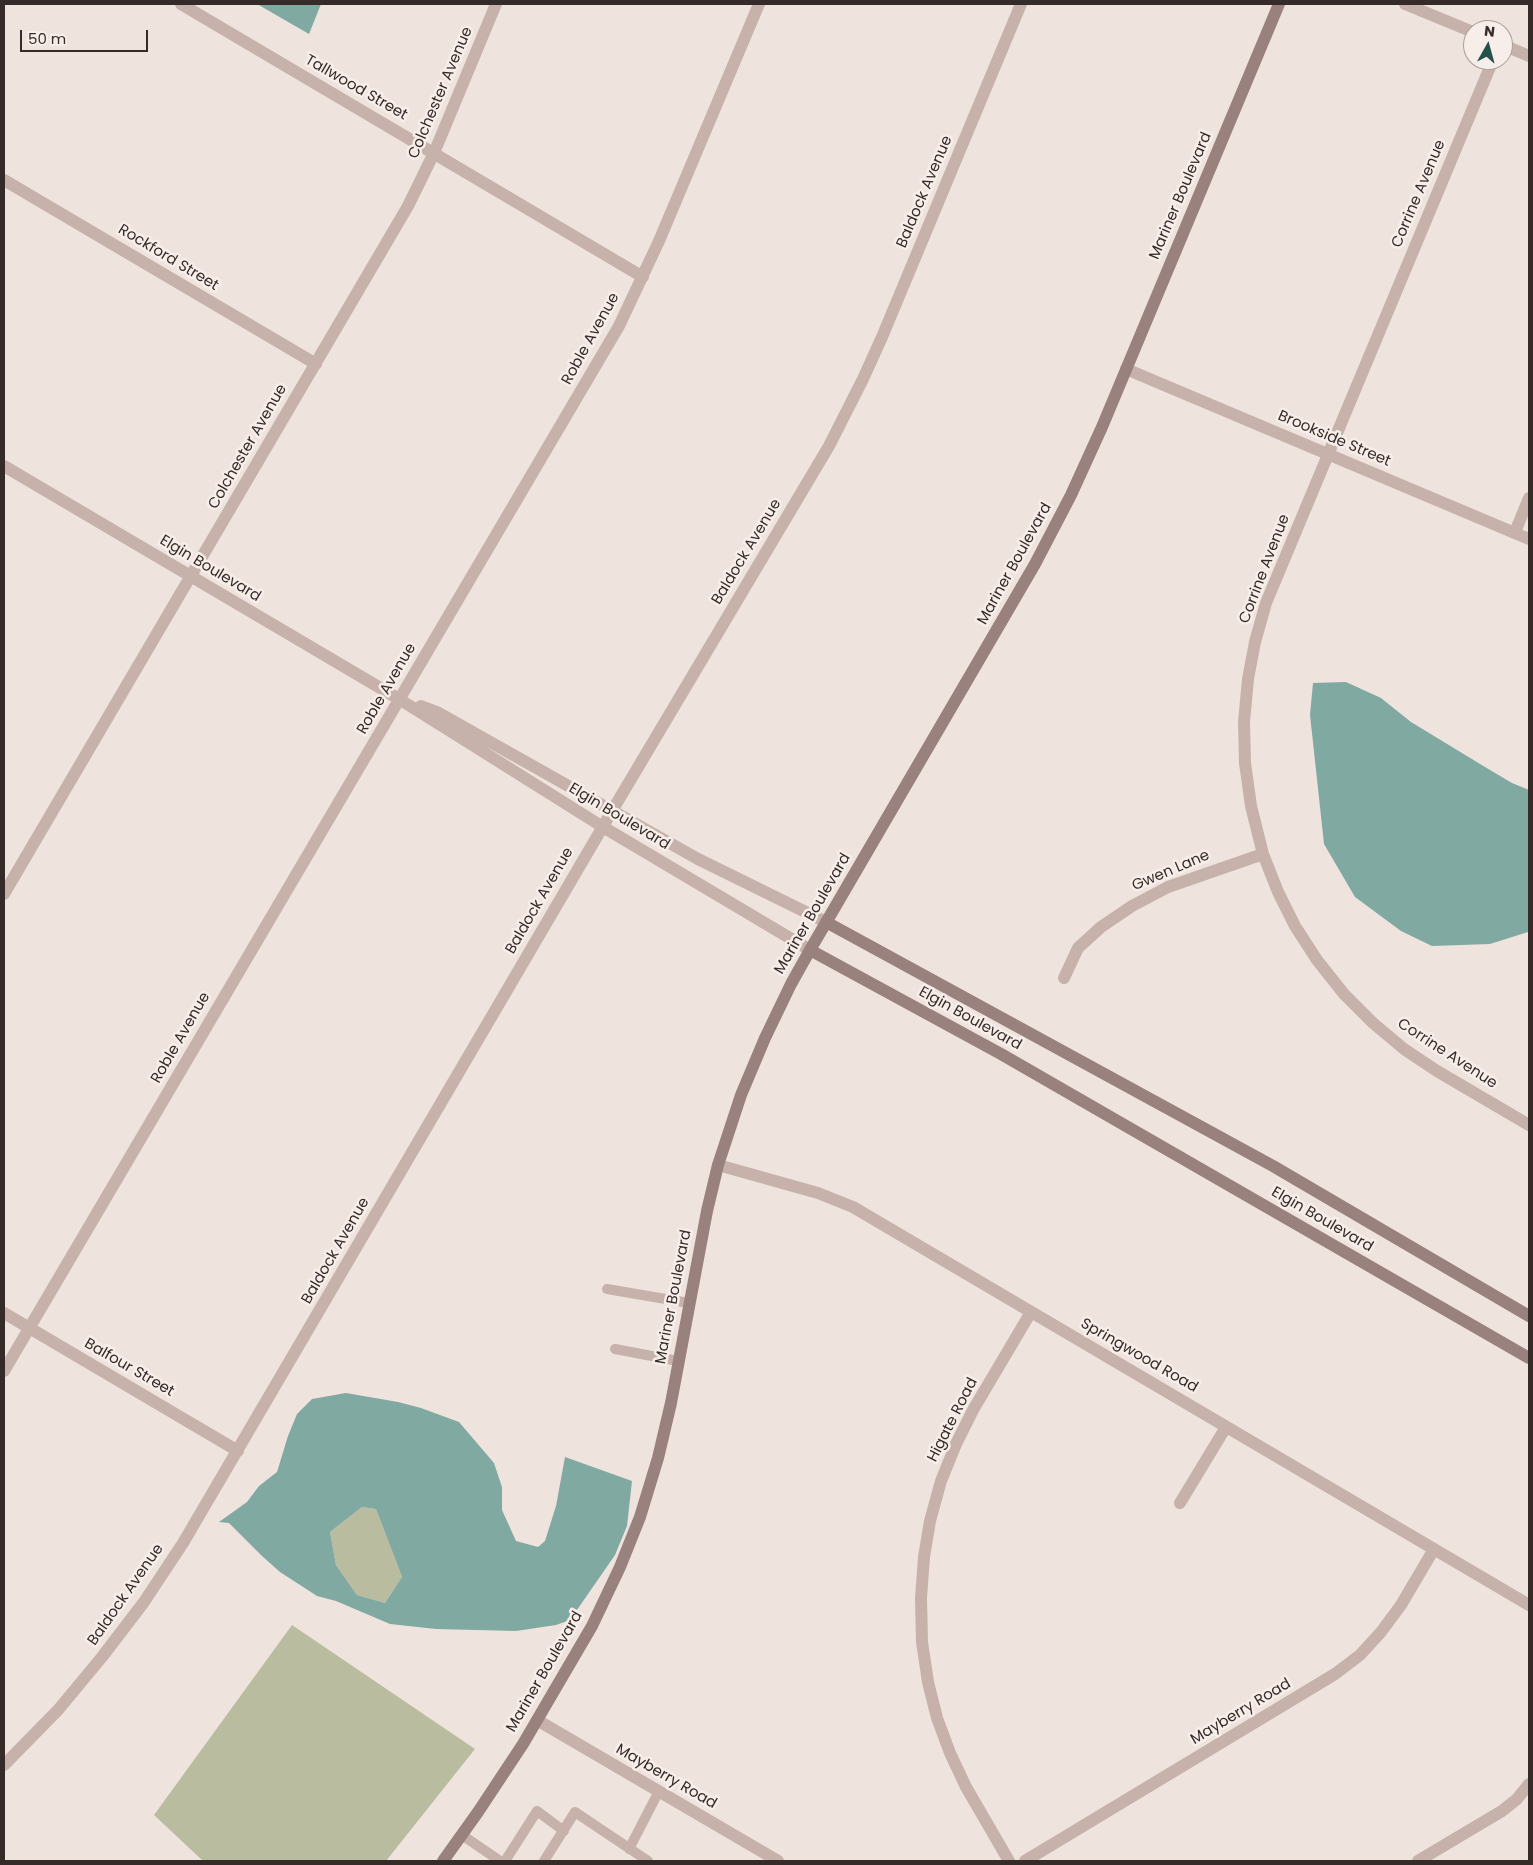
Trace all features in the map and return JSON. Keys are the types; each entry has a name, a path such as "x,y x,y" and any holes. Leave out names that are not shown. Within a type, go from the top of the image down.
{"main road":[{"name":"Mariner Boulevard","path":"443,1861 478,1812 537,1720 592,1626 620,1567 640,1517 658,1458 718,1165 741,1095 765,1038 810,950 1035,564 1072,495 1280,4"},
{"name":"Elgin Boulevard","path":"826,922 1273,1166 1529,1316"},
{"name":"Elgin Boulevard","path":"810,950 1001,1054 1529,1358"}],"street":[{"name":"Tallwood Street","path":"181,4 644,277"},
{"name":"Colchester Avenue","path":"4,894 408,206 434,153 496,4"},
{"name":"Roble Avenue","path":"4,1371 619,326 644,277 759,4"},
{"name":"Baldock Avenue","path":"4,1765 58,1710 102,1657 144,1602 183,1542 612,811 829,446 863,379 1021,4"},
{"path":"1405,4 1463,28"},
{"path":"1513,49 1529,56"},
{"name":"Corrine Avenue","path":"1489,70 1266,603 1255,642 1248,679 1244,722 1245,763 1251,806 1263,854 1278,892 1295,926 1317,960 1372,1023 1404,1049 1437,1071 1529,1125"},
{"name":"Rockford Street","path":"4,180 316,364"},
{"name":"Brookside Street","path":"1126,369 1529,539"},
{"name":"Elgin Boulevard","path":"4,466 399,699 603,827 810,950"},
{"path":"1515,532 1529,498"},
{"name":"Elgin Boulevard","path":"399,699 437,712 698,858 826,922"},
{"name":"Gwen Lane","path":"1064,978 1078,948 1101,927 1132,906 1168,887 1263,854"},
{"name":"Springwood Road","path":"718,1165 818,1193 853,1207 1529,1605"},
{"name":"Higate Road","path":"1009,1861 966,1787 950,1753 937,1718 928,1682 922,1642 921,1598 924,1557 930,1521 941,1481 956,1444 973,1410 1031,1312"},
{"name":"Balfour Street","path":"4,1313 238,1450"},
{"path":"1180,1503 1226,1427"},
{"name":"Mayberry Road","path":"1025,1861 1335,1674 1360,1655 1381,1632 1401,1604 1434,1549"},
{"name":"Mayberry Road","path":"537,1720 778,1861"},
{"path":"1418,1861 1502,1811 1517,1799 1529,1784"}],"lane":[{"path":"607,1289 689,1303"},
{"path":"615,1350 678,1361"},
{"path":"629,1849 659,1791"},
{"path":"505,1861 528,1831 537,1811 564,1831"},
{"path":"544,1861 548,1845 564,1831 576,1812 648,1861"},
{"path":"462,1835 500,1861"}],"green space":[{"path":"362,1507 376,1509 402,1577 385,1603 357,1595 336,1565 330,1532"},
{"path":"292,1625 475,1749 386,1861 203,1861 154,1815"}],"water":[{"path":"257,4 321,4 309,34"},
{"path":"1346,682 1381,698 1411,722 1512,783 1529,790 1528,932 1490,944 1432,946 1401,931 1355,897 1324,844 1310,715 1313,683"},
{"path":"346,1393 398,1402 459,1422 494,1463 502,1487 502,1510 516,1541 538,1547 545,1541 556,1506 565,1457 632,1481 627,1526 615,1555 570,1620 556,1625 516,1631 436,1629 390,1624 336,1601 317,1596 280,1572 229,1523 219,1522 247,1502 259,1486 277,1472 297,1414 312,1399","holes":["362,1507 376,1509 402,1577 385,1603 357,1595 336,1565 330,1532"]}]}
